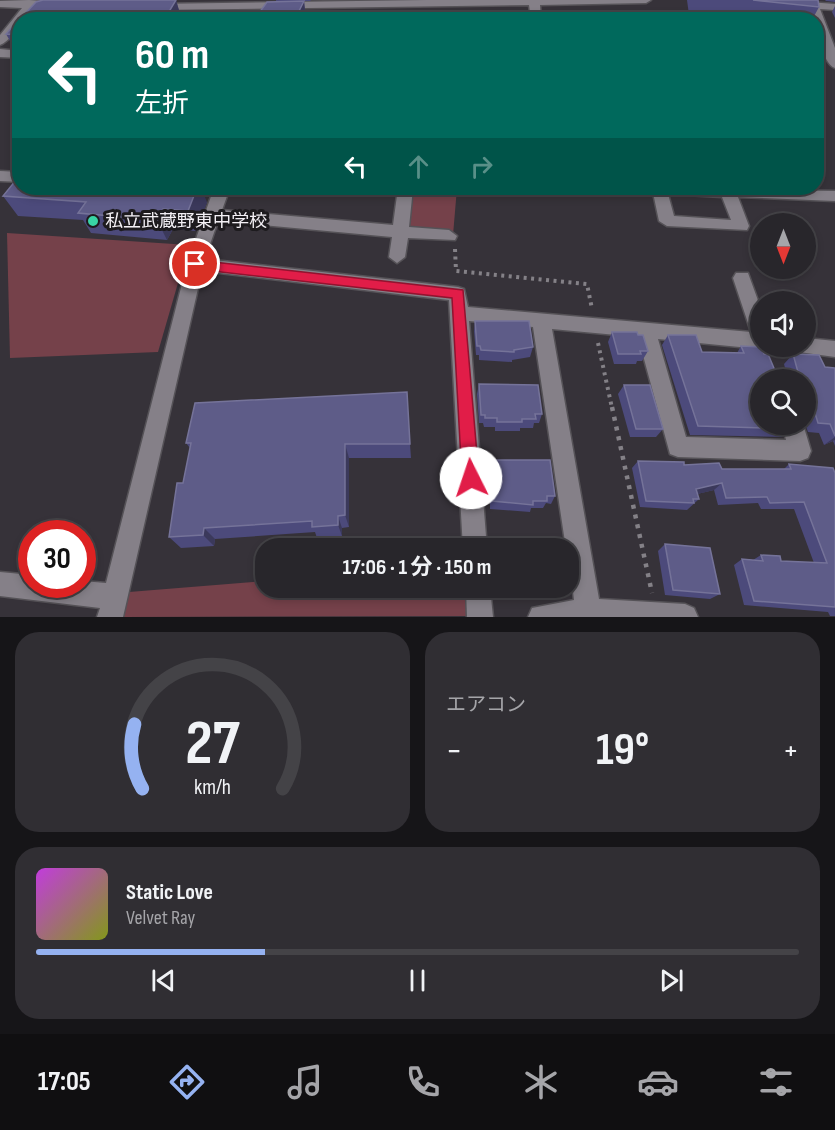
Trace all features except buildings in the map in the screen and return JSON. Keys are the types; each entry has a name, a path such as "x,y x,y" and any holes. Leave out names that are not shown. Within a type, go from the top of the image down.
{"street":[{"path":"146,7 646,0"},
{"path":"0,4 32,2 65,6"},
{"path":"784,3 835,7"},
{"path":"813,5 816,12"},
{"path":"194,12 196,7"},
{"path":"0,25 12,27 0,42"},
{"path":"824,34 835,64"},
{"path":"0,584 113,607 195,264 213,215 216,195"},
{"path":"398,257 405,195"},
{"path":"661,195 668,221 741,226 729,195"},
{"path":"814,195 835,196"},
{"path":"213,215 452,237"},
{"path":"195,264 458,294 474,538"},
{"path":"742,278 750,302"},
{"path":"460,313 646,331 750,346"},
{"path":"541,321 588,611"},
{"path":"646,331 678,447 800,451 795,435"},
{"path":"816,347 835,349"},
{"path":"479,598 480,617"},
{"path":"541,617 588,611 685,617"}],"path":[{"path":"452,237 456,271 586,285 594,320"},
{"path":"596,331 656,614"}],"shaded area":[{"path":"410,195 456,195 453,235 408,229"},
{"path":"7,233 189,245 158,352 10,358"},
{"path":"255,582 255,598 470,598 471,616 123,617 129,592"}],"place":[{"name":"私立武蔵野東中学校","path":"93,221"}],"route":[{"path":"195,264 458,294 471,478"}]}
